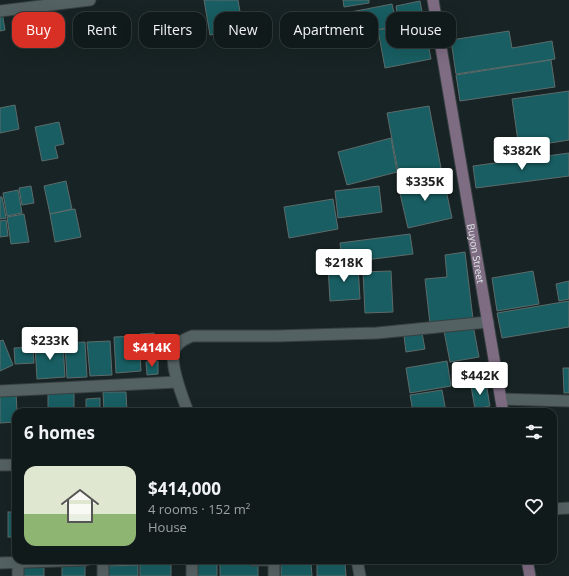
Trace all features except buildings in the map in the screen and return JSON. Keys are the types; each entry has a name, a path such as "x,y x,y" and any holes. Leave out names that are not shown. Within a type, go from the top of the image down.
{"main road":[{"name":"Buyon Street","path":"433,0 502,408"},
{"path":"528,564 530,576"}],"street":[{"path":"0,11 90,0"},
{"path":"187,408 177,382 173,358 174,350 179,343 192,336 276,336 377,333 488,322"},
{"path":"0,391 177,382"},
{"path":"501,399 569,401"},
{"path":"0,465 12,465"},
{"path":"557,509 569,508"},
{"path":"0,563 12,563"},
{"path":"18,564 18,576"},
{"path":"103,564 103,576"},
{"path":"192,564 192,576"},
{"path":"274,564 274,576"},
{"path":"358,564 360,576"}]}
